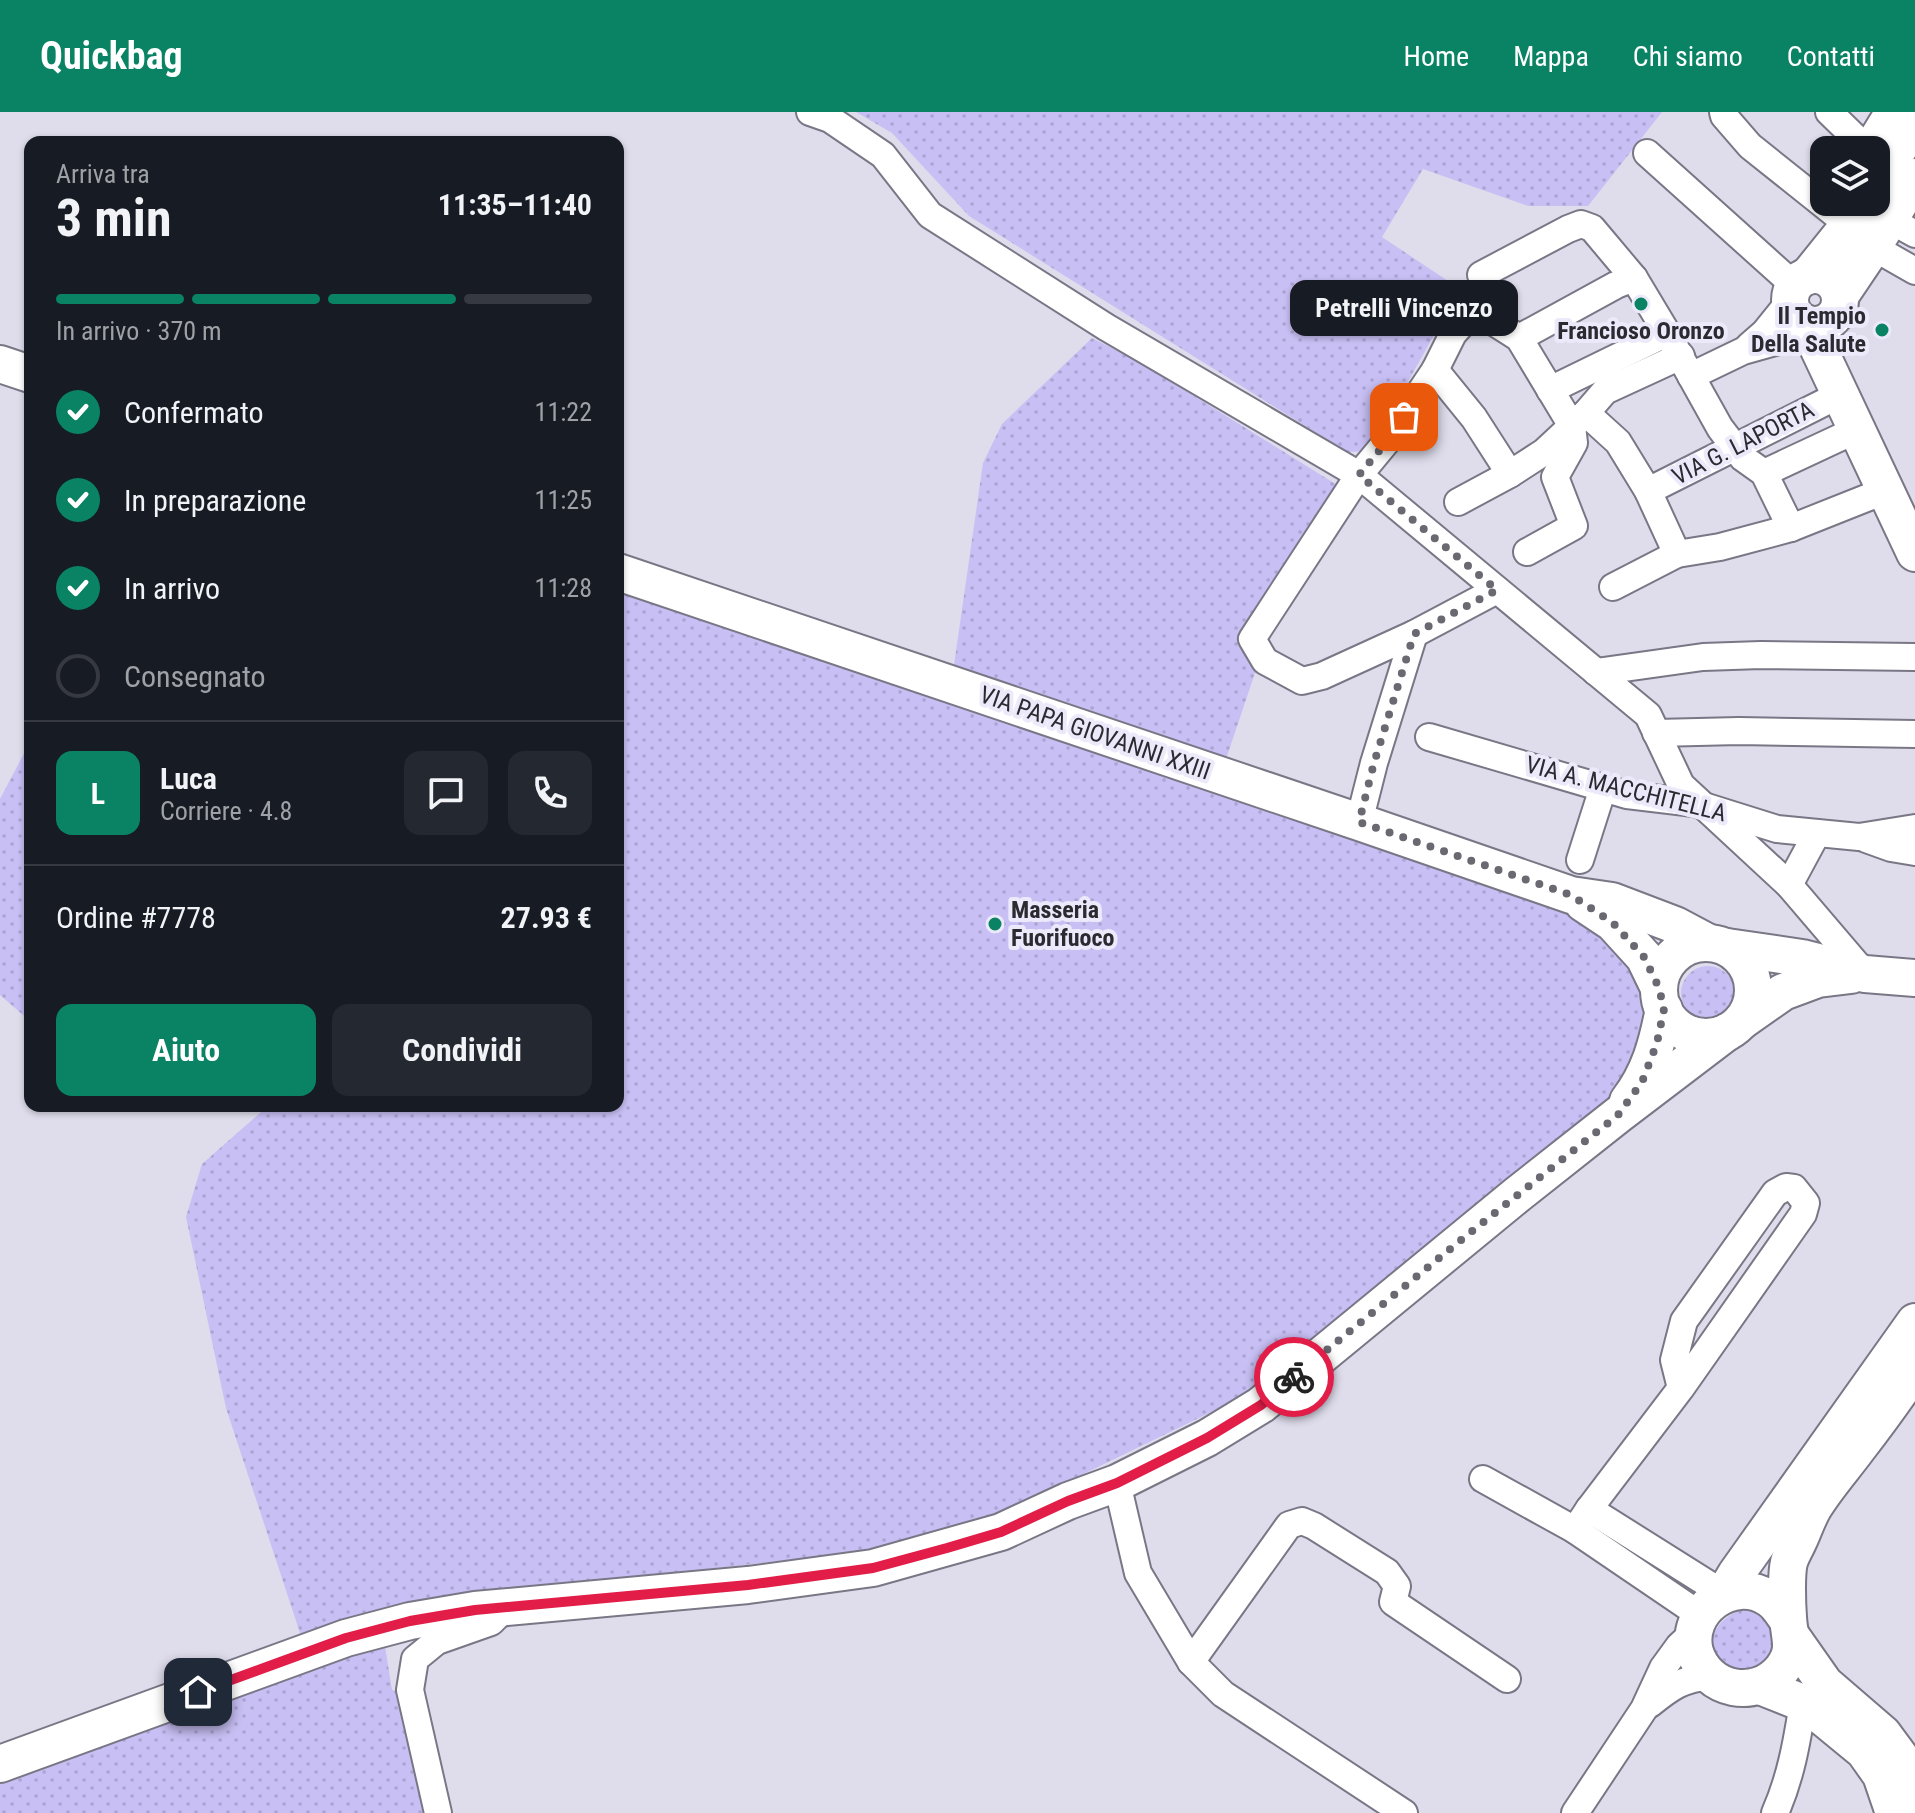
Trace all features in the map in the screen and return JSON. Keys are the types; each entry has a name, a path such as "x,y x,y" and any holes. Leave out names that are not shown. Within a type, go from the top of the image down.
{"main road":[{"path":"1890,162 1915,122"},
{"path":"1900,501 1856,430 1839,395 1811,300 1863,219 1915,177"},
{"path":"1811,300 1834,335 1900,501 1915,553"},
{"path":"0,364 24,372"},
{"name":"VIA PAPA GIOVANNI XXIII","path":"624,574 1571,895 1612,901 1717,945 1802,958 1865,974 1915,978"},
{"name":"VIA PAPA GIOVANNI XXIII","path":"1571,895 1613,923 1644,957 1661,999"},
{"path":"0,1764 346,1638 410,1621 507,1607 748,1585 873,1568 1001,1532 1068,1501 1117,1483 1207,1438 1261,1405 1618,1115 1642,1082 1657,1043 1662,974 1669,961 1680,951 1693,945 1717,945 1739,955 1753,980 1750,1007 1735,1026 1713,1037 1684,1031 1672,1022 1661,999"},
{"name":"VIA PAPA GIOVANNI XXIII","path":"1618,1115 1783,992 1818,979 1865,974"},
{"path":"1915,1322 1706,1614 1694,1648 1700,1664 1721,1684 1747,1689 1760,1686 1784,1667 1790,1652 1789,1563 1814,1507 1915,1369"},
{"path":"1706,1614 1739,1591 1754,1592 1768,1598 1779,1608 1825,1684 1883,1734 1906,1765 1915,1797"},
{"path":"1760,1686 1808,1705 1864,1751 1881,1775 1894,1813"}],"street":[{"path":"810,112 830,119 883,155 930,215 1106,327 1359,475 1648,715 1681,785 1789,885 1865,974"},
{"path":"1723,112 1750,146 1863,219 1915,271"},
{"path":"1829,112 1853,136"},
{"path":"1874,136 1888,112"},
{"path":"1458,502 1544,452 1605,391 1775,342 1811,300 1647,153"},
{"path":"1481,275 1568,229 1581,224 1592,228 1634,278 1720,428 1743,458 1764,473 1791,528"},
{"path":"1519,338 1634,278"},
{"path":"1497,590 1414,634 1322,676 1302,681 1265,661 1252,639 1359,475 1388,440 1435,370 1453,334 1468,317 1486,317 1519,338 1550,390 1579,420 1618,442 1648,491 1677,554"},
{"path":"1550,390 1667,333"},
{"path":"1435,370 1474,418 1510,474"},
{"name":"VIA G. LAPORTA","path":"1648,491 1839,395"},
{"path":"1527,552 1574,526 1555,477 1574,443 1579,420"},
{"path":"1764,473 1856,430"},
{"path":"1613,587 1677,554 1720,547 1791,528 1869,497 1900,501"},
{"path":"1359,822 1414,634"},
{"path":"1596,672 1703,657 1915,657"},
{"path":"1656,733 1915,734"},
{"name":"VIA A. MACCHITELLA","path":"1429,737 1627,795 1694,803 1777,829 1859,837"},
{"path":"1580,860 1603,788"},
{"path":"1859,837 1915,828"},
{"path":"1789,885 1817,833"},
{"path":"1859,837 1915,852"},
{"path":"1582,1519 1681,1388 1803,1214 1806,1203 1794,1188 1786,1187 1775,1193 1684,1321 1674,1360 1681,1388"},
{"path":"1483,1479 1582,1519 1706,1614 1663,1668 1644,1709 1575,1813"},
{"path":"1117,1483 1138,1573 1191,1662 1223,1694 1404,1813"},
{"path":"1191,1662 1289,1525 1302,1521 1387,1572 1397,1586 1393,1602 1507,1679"},
{"path":"438,1813 410,1690 415,1659 437,1641 491,1622 507,1607"},
{"path":"1644,1709 1674,1685 1710,1676"},
{"path":"1775,1813 1796,1749 1803,1703"}],"shaded area":[{"path":"856,112 1662,112 1588,206 1528,206 1423,169 1382,237 1460,289 1369,451 1347,452 969,216 892,133"},
{"path":"1092,338 1141,363 1342,488 1246,643 1255,673 1225,762 953,672 983,463 1002,424"},
{"path":"624,582 1403,849 1569,914 1613,938 1644,983 1649,1008 1648,1046 1606,1112 1236,1400 1005,1512 860,1552 427,1600 302,1639 226,1408 186,1217 202,1164 261,1112 624,1112"},
{"path":"24,753 24,1016 0,995 0,799"},
{"path":"1708,966 1727,974 1735,993 1727,1012 1708,1020 1689,1012 1681,993 1689,974"},
{"path":"1739,1611 1756,1613 1766,1619 1772,1628 1776,1647 1767,1666 1735,1673 1722,1663 1712,1647 1719,1625"},
{"path":"384,1640 392,1690 403,1692 431,1813 0,1813 0,1779"}],"way so far":[{"path":"1294,1377 1618,1115 1642,1082 1657,1043 1664,1009 1659,988 1644,957 1613,923 1571,895 1359,822 1414,634 1497,590 1359,475 1404,417"}],"place":[{"name":"Francioso Oronzo","path":"1641,304"},
{"name":"Il Tempio Della Salute","path":"1882,330"},
{"name":"Petrelli Vincenzo","path":"1404,417"},
{"name":"Masseria Fuorifuoco","path":"995,924"}],"route":[{"path":"198,1692 346,1638 410,1621 475,1610 748,1585 873,1568 947,1548 1001,1532 1068,1501 1117,1483 1207,1438 1261,1405 1294,1377"}]}
